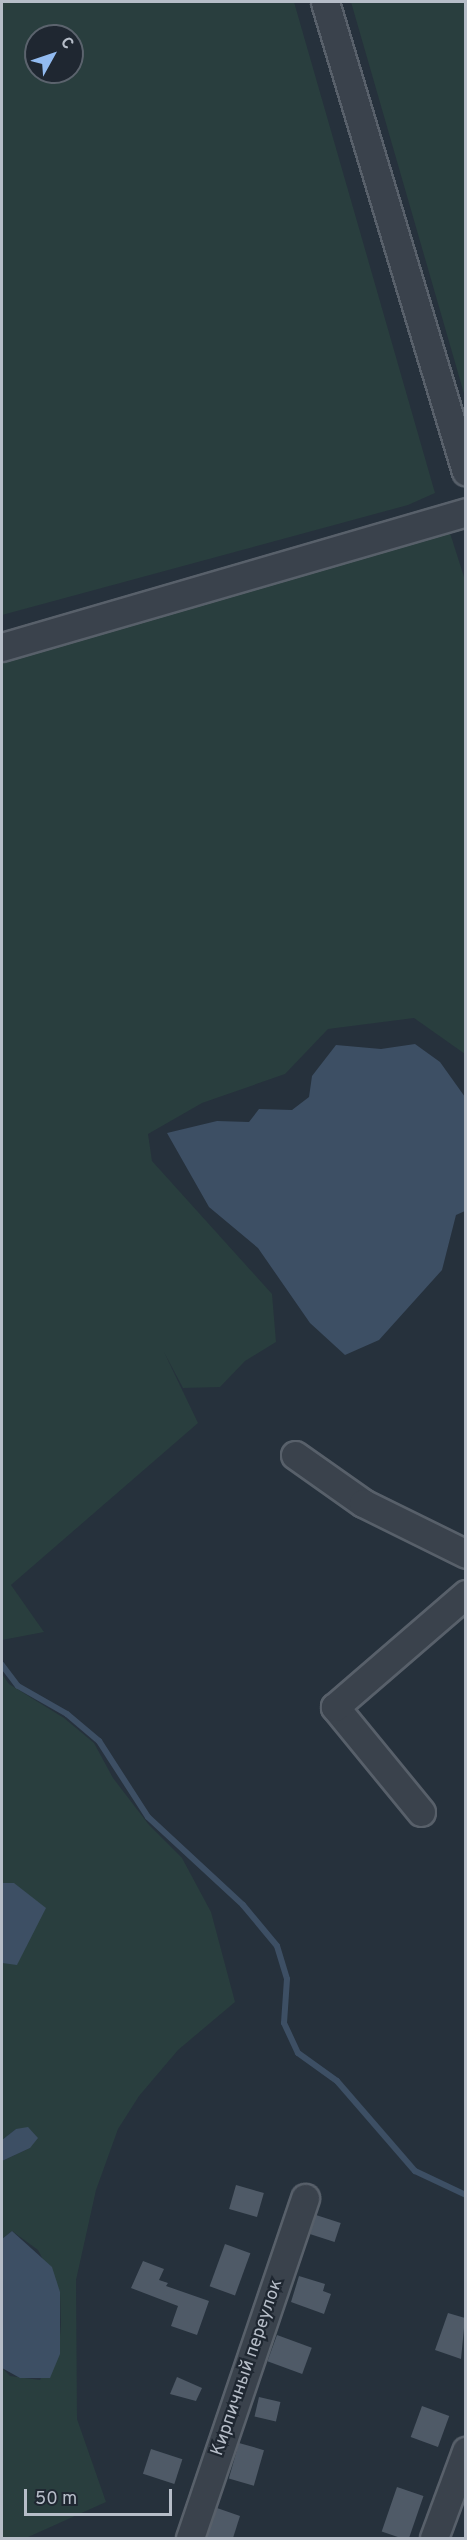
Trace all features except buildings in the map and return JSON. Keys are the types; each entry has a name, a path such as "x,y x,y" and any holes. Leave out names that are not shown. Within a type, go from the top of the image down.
{"street":[{"path":"325,2 465,471"},
{"path":"2,647 465,512"},
{"path":"294,1455 363,1503 465,1554"},
{"path":"421,1812 334,1707 465,1594"},
{"name":"Кирпичный переулок","path":"190,2538 305,2198"},
{"path":"434,2538 465,2451"}],"green space":[{"path":"2,2 294,2 435,493 408,505 2,615"},
{"path":"351,2 465,2 465,397"},
{"path":"425,522 450,533 465,580 465,1054 414,1018 328,1029 285,1074 202,1103 148,1134 152,1161 272,1294 276,1342 245,1361 220,1387 183,1388 164,1352 198,1423 11,1585 44,1632 2,1640 2,642"},
{"path":"2,1674 9,1684 64,1718 94,1743 113,1778 149,1825 182,1858 211,1912 235,2002 178,2050 139,2096 118,2129 96,2190 76,2280 77,2419 106,2502 26,2538 2,2538 2,2368 10,2376 40,2380 60,2336 61,2324 60,2292 38,2250 12,2231 2,2239 2,2161 30,2148 16,2129 2,2140 2,1963 18,1964 14,1883 2,1883"}],"water":[{"path":"415,1044 440,1062 465,1097 465,1211 456,1215 442,1270 379,1340 345,1355 310,1323 258,1248 209,1207 167,1133 217,1121 249,1122 259,1109 292,1110 309,1097 312,1076 336,1045 381,1049"},
{"path":"2,1883 14,1883 46,1908 17,1965 2,1963"},
{"path":"28,2127 38,2138 30,2148 2,2161 2,2140 16,2129"},
{"path":"12,2231 52,2267 60,2292 60,2354 50,2378 20,2378 2,2368 2,2239"}],"waterway":[{"path":"2,1665 18,1686 67,1714 99,1741 148,1817 243,1905 277,1946 287,1979 284,2023 298,2053 337,2081 415,2171 466,2195"}]}
